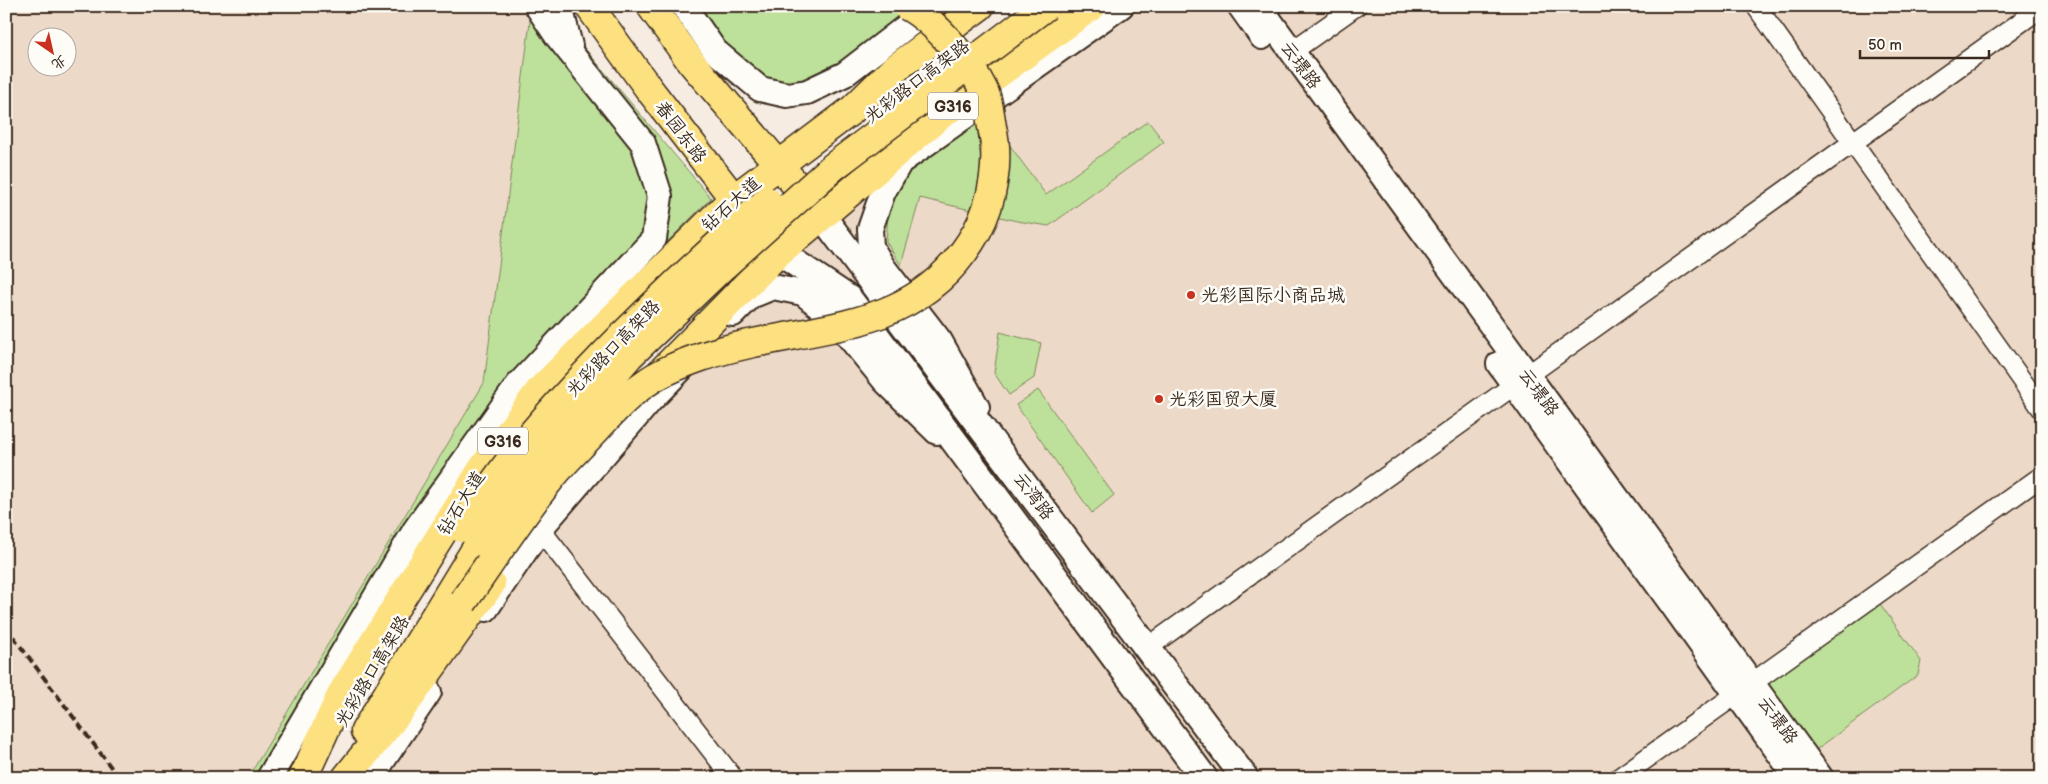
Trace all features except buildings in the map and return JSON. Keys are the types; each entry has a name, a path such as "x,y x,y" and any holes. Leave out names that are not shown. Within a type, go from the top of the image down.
{"main road":[{"name":"春园东路","path":"590,6 732,200 779,252"},
{"path":"651,6 692,63 822,216"},
{"path":"369,725 463,602 552,477 611,414 643,384 677,365 717,351 786,335 848,325 876,317 904,304 940,281 967,249 982,223 989,203 994,170 994,133 984,92 962,59 937,30 906,6"},
{"name":"G316","path":"778,163 852,110 893,70 980,6"},
{"name":"光彩路口高架路","path":"339,778 470,535 536,429 614,343 710,250 823,152 1016,6"},
{"name":"光彩路口高架路","path":"307,778 429,577 542,457 629,356 723,266 833,167 1046,6"},
{"name":"G316","path":"346,778 406,703 554,492 598,435 779,252 937,118 1092,6"},
{"name":"钻石大道","path":"303,778 342,693 482,469 540,390 732,200 778,163"},
{"name":"云湾路","path":"822,216 1244,778"},
{"name":"云湾路","path":"779,252 849,299 1204,778"}],"street":[{"path":"269,778 415,530 518,385 654,239 660,196 643,144 573,56 537,6"},
{"path":"560,6 573,56"},
{"path":"684,6 715,51 760,89 786,95 807,92 845,74 921,50"},
{"path":"845,74 933,6"},
{"path":"1007,461 940,341 884,268 871,247 870,229 883,192 900,162 1121,6"},
{"name":"云璟路","path":"1240,6 1521,380"},
{"name":"云璟路","path":"1259,6 1521,380 1744,688 1820,778"},
{"path":"1291,52 1356,6"},
{"path":"1756,6 2042,409"},
{"path":"1147,648 1852,141 2042,7"},
{"path":"554,492 650,401 751,296 773,287 803,293 832,316 885,381 983,478"},
{"path":"540,390 583,314"},
{"path":"371,778 540,529 650,401"},
{"path":"1619,778 2042,476"},
{"path":"540,529 733,778"},
{"name":"云璟路","path":"1744,688 1797,778"}],"shaded area":[{"path":"6,6 532,6 484,383 248,778 6,778"},
{"path":"1092,6 2042,6 2042,778 346,778 779,252"}],"green space":[{"path":"532,6 549,6 711,198 549,361 392,594 288,778 248,778 484,383"},
{"path":"698,6 919,6 828,76 805,88 764,85 745,71"},
{"path":"984,110 1046,195 1148,121 1164,142 1049,226 1017,221 920,198 901,265 886,242 889,201 904,166"},
{"path":"1000,332 1041,343 1034,378 1009,395 994,373"},
{"path":"1038,390 1114,495 1092,513 1016,405"},
{"path":"1878,601 1921,661 1918,675 1817,749 1805,748 1760,685"}],"railway":[{"path":"6,627 119,778"}],"place":[{"name":"光彩国际小商品城","path":"1191,295"},
{"name":"光彩国贸大厦","path":"1159,399"}]}
